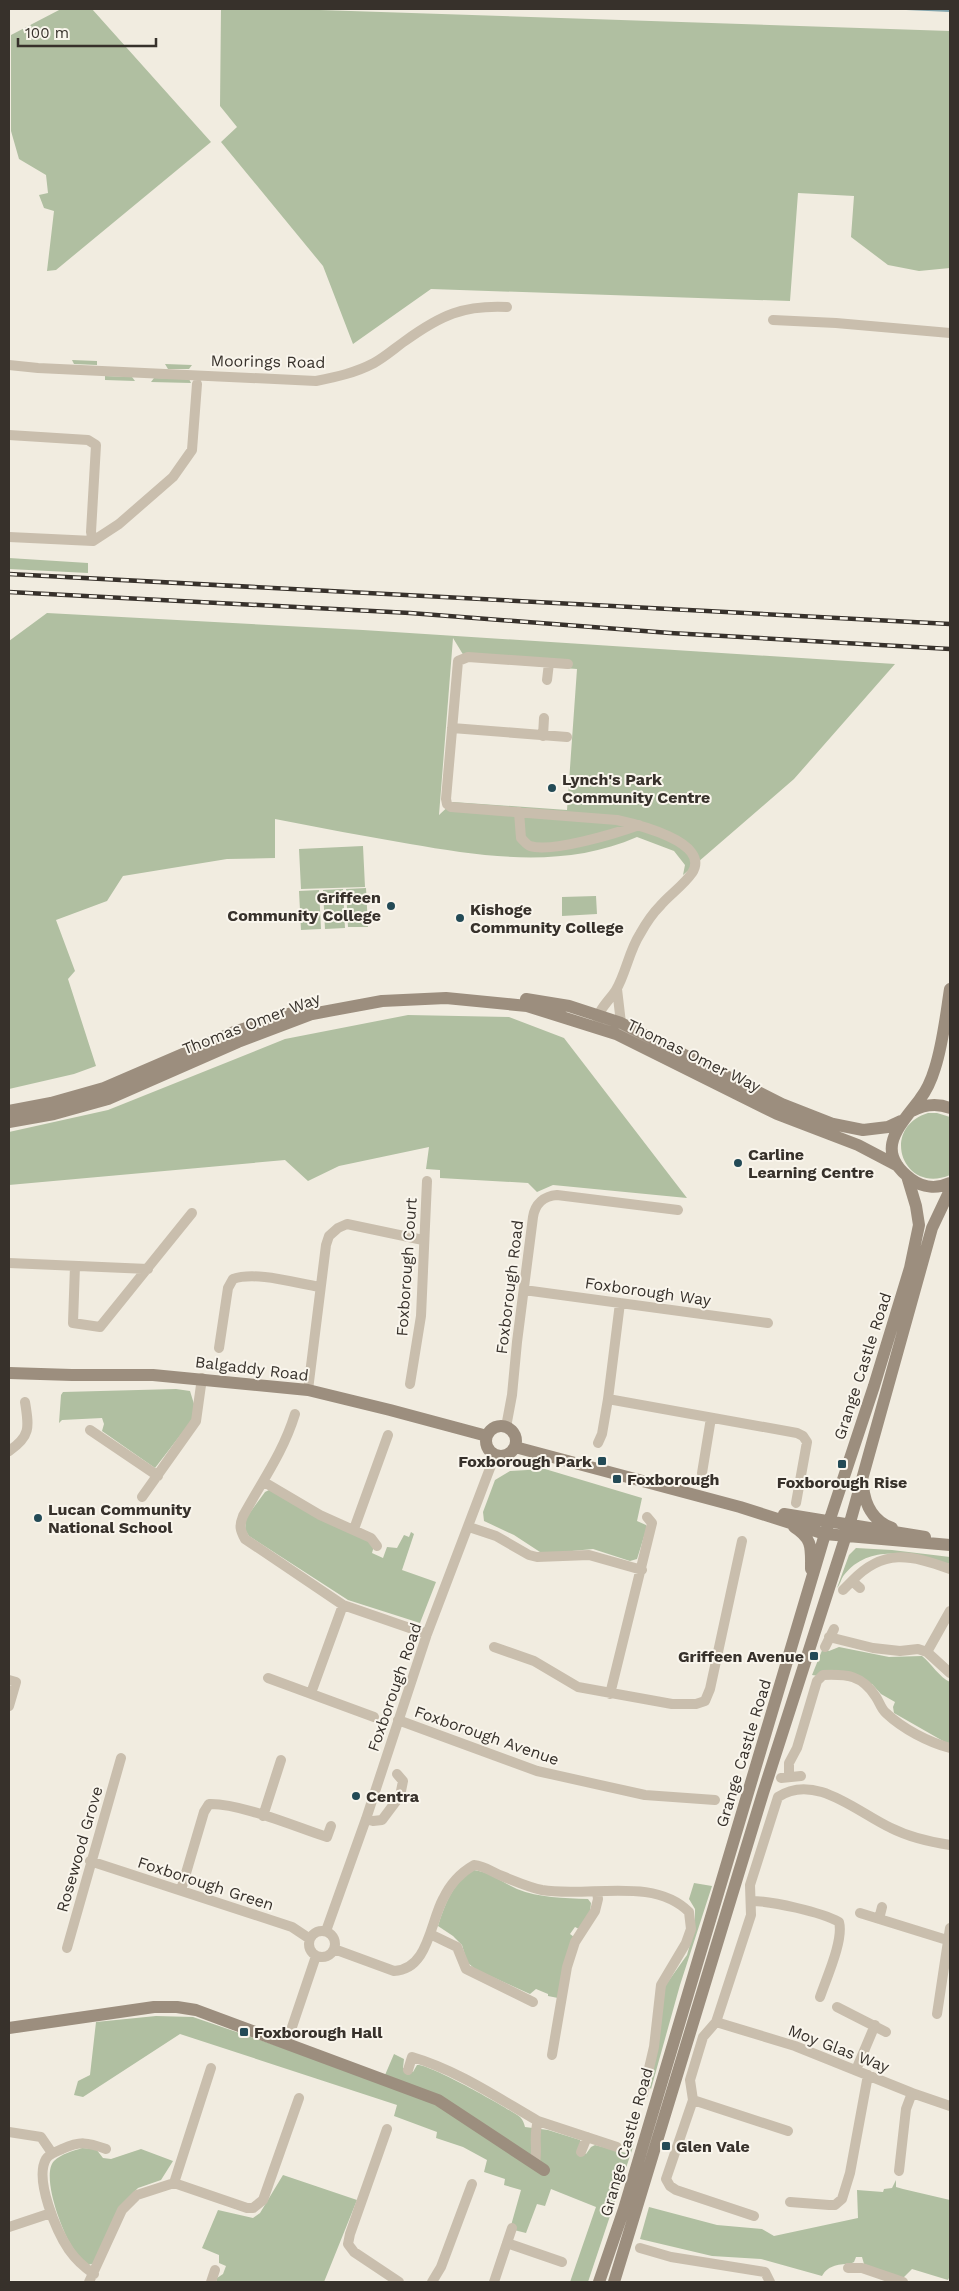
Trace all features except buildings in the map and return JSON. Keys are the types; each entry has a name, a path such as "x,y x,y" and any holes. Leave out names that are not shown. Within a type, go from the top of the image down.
{"street":[{"name":"Moorings Road","path":"9,365 316,381 347,375 375,363 414,334 449,313 471,307 508,307"},
{"path":"773,320 836,323 950,333"},
{"path":"9,537 93,541 108,532 156,493 184,463 192,450 197,384"},
{"path":"9,435 88,440 96,445 91,532 93,541"},
{"path":"568,664 462,658 458,661 447,804 452,807 618,820 640,825 678,840 692,856 693,872 659,906 640,934 617,989 598,1015 600,1030"},
{"path":"547,680 548,663"},
{"path":"543,736 544,718"},
{"path":"452,728 567,738"},
{"path":"519,812 521,838 530,846 545,847 581,842 640,825"},
{"path":"617,989 621,1023"},
{"path":"898,1166 892,1146 896,1129 925,1092 935,1069 950,989"},
{"name":"Thomas Omer Way","path":"9,1111 51,1103 133,1077 234,1032 270,1019 351,999 413,992 480,994 569,1006 621,1023 765,1096 825,1121 863,1130 888,1127 906,1117"},
{"name":"Thomas Omer Way","path":"9,1122 54,1114 108,1099 312,1014 352,1005 414,998 479,1000 535,1008 634,1041 777,1114 858,1145 898,1166"},
{"path":"906,1117 927,1105 950,1108"},
{"name":"Grange Castle Road","path":"898,1166 918,1184 939,1187 950,1183"},
{"name":"Grange Castle Road","path":"599,2282 624,2209 748,1789 811,1587 825,1534 890,1337 918,1237 916,1206 907,1176"},
{"name":"Foxborough Court","path":"410,1384 421,1316 427,1181"},
{"name":"Grange Castle Road","path":"614,2282 640,2203 763,1793 847,1532 932,1228 950,1190"},
{"name":"Foxborough Road","path":"506,1427 512,1395 532,1216 538,1204 543,1199 557,1195 678,1210"},
{"path":"75,1266 73,1323 100,1327 192,1213"},
{"path":"308,1390 320,1288 329,1236 342,1226 358,1224 423,1240"},
{"path":"9,1263 148,1269"},
{"path":"219,1348 228,1288 233,1280 242,1276 255,1277 320,1288"},
{"name":"Foxborough Way","path":"524,1290 768,1323"},
{"path":"598,1443 602,1434 608,1399 620,1303"},
{"name":"Balgaddy Road","path":"9,1373 72,1375 153,1374 308,1390 487,1436"},
{"path":"142,1497 196,1421 202,1378"},
{"path":"608,1399 796,1433 803,1436 807,1442 796,1502"},
{"path":"9,1451 22,1442 27,1432 25,1402"},
{"path":"294,1414 281,1451 242,1516 240,1531 245,1539 343,1605 427,1634"},
{"path":"702,1473 711,1418"},
{"path":"506,1427 514,1433 515,1446 509,1454 495,1455 487,1445 487,1436 492,1429 506,1427"},
{"path":"90,1430 158,1476"},
{"path":"354,1529 388,1435"},
{"path":"515,1446 723,1502 825,1534 847,1532 904,1533"},
{"name":"Foxborough Road","path":"326,1931 427,1634 495,1455"},
{"path":"862,1481 866,1504 874,1516 884,1525 904,1533 950,1543"},
{"path":"264,1482 320,1515 354,1529 370,1538 378,1546"},
{"path":"740,1507 829,1522 847,1532 950,1543"},
{"path":"610,1694 652,1523 647,1517"},
{"path":"783,1521 805,1534 810,1544 811,1587"},
{"path":"469,1527 496,1536 529,1555 537,1557 589,1556 642,1570"},
{"path":"494,1647 534,1661 578,1687 672,1704 696,1704 705,1701 710,1689 742,1541"},
{"path":"844,1590 870,1564 890,1558 921,1560 950,1569"},
{"path":"852,1580 860,1588"},
{"path":"311,1693 343,1605"},
{"path":"928,1652 950,1611"},
{"path":"829,1638 873,1648 900,1651 918,1649 928,1652 950,1673"},
{"path":"801,1776 785,1777 789,1763 797,1748 817,1681 823,1675 840,1674 857,1678 869,1688 887,1714 912,1732 950,1748"},
{"path":"268,1678 374,1717"},
{"path":"9,1680 16,1682 9,1706"},
{"name":"Foxborough Avenue","path":"398,1720 537,1772 646,1795 715,1800"},
{"name":"Rosewood Grove","path":"67,1948 90,1860 121,1758"},
{"path":"264,1816 281,1760"},
{"path":"366,1818 373,1821 382,1820 400,1796 402,1781 397,1774"},
{"path":"754,2216 670,2186 666,2179 693,2100 690,2080 703,2037 716,2022 751,1914 749,1893 752,1876 778,1797 785,1792 813,1790 838,1798 891,1828 912,1836 950,1845"},
{"path":"181,1890 204,1812 209,1804 225,1805 327,1837 331,1826"},
{"name":"Foxborough Green","path":"90,1860 292,1927 310,1939"},
{"path":"334,1949 394,1971 405,1971 412,1967 422,1952 442,1900 451,1884 462,1872 474,1865 485,1867 525,1885 543,1890 597,1892 612,1889 671,1899 681,1904 690,1912 691,1929 686,1943 661,1985 654,2047 643,2094"},
{"path":"552,2055 567,1967 575,1942 595,1911 598,1899 597,1892"},
{"path":"751,1901 830,1917 839,1922 839,1939 820,1999"},
{"path":"879,1919 882,1906"},
{"path":"860,1913 947,1940"},
{"path":"938,2014 950,1928"},
{"path":"326,1931 333,1937 334,1949 325,1957 316,1956 309,1947 310,1939 315,1933 326,1931"},
{"path":"430,1934 456,1947 466,1969 533,2002"},
{"path":"284,2042 292,2030 316,1956"},
{"path":"939,1997 950,1999"},
{"path":"9,2028 128,2009 177,2007 210,2014 438,2100 540,2167"},
{"path":"837,2007 886,2032"},
{"name":"Moy Glas Way","path":"716,2022 795,2046 912,2093 950,2106"},
{"path":"856,2070 875,2025"},
{"path":"408,2070 412,2057 466,2080 538,2122 617,2147"},
{"path":"174,2183 211,2068"},
{"path":"790,2202 792,2200 835,2205 842,2199 850,2173 868,2075"},
{"path":"899,2171 906,2109 912,2093"},
{"path":"106,2149 79,2142 52,2153 46,2159 43,2175 51,2213 70,2250 92,2278 122,2210 137,2194 174,2183 247,2208 253,2208 262,2200 299,2098"},
{"path":"693,2100 785,2130"},
{"path":"538,2122 534,2143 540,2167"},
{"path":"387,2129 348,2244 354,2252 399,2282"},
{"path":"9,2132 41,2138 52,2153"},
{"path":"581,2152 587,2136"},
{"path":"432,2282 441,2267 472,2184"},
{"path":"9,2227 51,2213"},
{"path":"494,2282 512,2228"},
{"path":"508,2243 562,2262"},
{"path":"640,2248 671,2257 766,2272 770,2282"},
{"path":"848,2268 861,2266 903,2282"},
{"path":"211,2282 215,2270"}],"green space":[{"path":"61,9 92,9 211,142 56,270 47,271 54,211 44,208 39,195 48,193 46,175 19,159 11,131 11,35"},
{"path":"221,9 290,9 950,31 950,268 919,271 888,265 851,237 854,196 798,193 790,301 431,289 353,344 323,266 221,142 237,127 220,106"},
{"path":"72,360 97,361 97,365 74,364"},
{"path":"165,364 192,365 189,369 168,369"},
{"path":"105,376 132,377 135,381 105,380"},
{"path":"154,378 189,379 191,383 151,382"},
{"path":"9,558 88,563 88,573 9,569"},
{"path":"47,613 363,630 895,664 794,779 683,875 685,865 674,851 637,837 609,847 553,857 496,856 439,849 275,819 275,858 227,859 123,876 107,901 56,920 75,971 68,979 96,1066 74,1074 9,1089 9,641","holes":["453,638 467,661 577,669 567,810 453,802 439,815"]},
{"path":"363,846 365,887 301,889 299,849"},
{"path":"366,888 368,927 348,927 346,889"},
{"path":"343,889 345,928 325,929 323,890"},
{"path":"319,890 321,929 301,930 299,891"},
{"path":"596,896 597,914 562,916 562,897"},
{"path":"408,1015 509,1017 564,1038 687,1198 553,1185 537,1192 528,1183 440,1178 440,1170 426,1169 429,1147 339,1166 308,1181 285,1160 9,1185 9,1132 108,1110 285,1039"},
{"path":"928,1113 937,1113 950,1117 950,1175 934,1179 920,1176 909,1168 903,1157 901,1144 904,1132 913,1121"},
{"path":"176,1389 190,1391 194,1404 192,1420 155,1468 102,1431 104,1424 102,1418 62,1420 59,1423 61,1395 63,1392"},
{"path":"545,1469 642,1498 637,1521 646,1525 646,1530 637,1559 630,1561 593,1549 551,1553 540,1552 514,1535 484,1521 483,1512 495,1480 510,1471"},
{"path":"269,1490 372,1542 374,1546 372,1553 383,1558 387,1547 397,1548 404,1535 409,1537 411,1532 414,1534 402,1570 436,1582 420,1623 348,1600 249,1536 245,1530 246,1518 265,1492"},
{"path":"856,1548 950,1557 950,1564 908,1555 881,1554 855,1564 844,1575 837,1588 849,1555"},
{"path":"839,1647 889,1657 922,1656 950,1682 950,1745 894,1713 893,1707 895,1702 881,1694 872,1684 812,1675 823,1648 829,1651"},
{"path":"474,1870 486,1873 525,1892 552,1897 588,1899 591,1903 590,1912 579,1929 575,1927 570,1934 574,1937 558,1998 548,1996 548,1994 536,1989 530,1994 475,1969 467,1962 462,1945 438,1926 455,1887"},
{"path":"694,1883 712,1886 680,1985 651,2089 647,2085 665,1986 687,1955 695,1926 695,1909 689,1899"},
{"path":"156,2016 193,2017 382,2082 394,2054 404,2059 403,2068 413,2072 417,2065 424,2066 451,2078 520,2117 525,2127 548,2130 580,2140 580,2152 586,2154 595,2145 626,2153 634,2144 588,2282 570,2282 596,2207 551,2189 545,2206 537,2204 526,2233 510,2229 521,2190 504,2185 505,2179 484,2172 487,2160 463,2147 436,2138 437,2132 394,2116 397,2105 180,2034 83,2097 74,2095 78,2081 90,2075 96,2022"},
{"path":"82,2148 96,2149 103,2158 111,2159 141,2149 173,2161 161,2180 138,2188 120,2206 96,2263 87,2265 66,2236 54,2202 50,2178 54,2161"},
{"path":"283,2175 357,2200 324,2282 216,2282 217,2278 223,2274 226,2266 219,2263 219,2255 202,2248 218,2210 253,2218 260,2213"},
{"path":"896,2180 896,2187 950,2200 950,2276 948,2280 912,2269 903,2278 864,2264 862,2257 856,2257 852,2263 831,2267 822,2276 761,2259 712,2256 640,2239 649,2207 717,2225 762,2229 774,2236 858,2218 857,2190 883,2192 884,2189 892,2188"}],"water":[{"path":"884,9 950,9 950,12"}],"railway":[{"path":"9,574 950,624"},
{"path":"9,592 410,613 670,633 950,649"}],"place":[{"name":"Lynch's Park Community Centre","path":"552,788"},
{"name":"Griffeen Community College","path":"391,906"},
{"name":"Kishoge Community College","path":"460,918"},
{"name":"Carline Learning Centre","path":"738,1163"},
{"name":"Foxborough Park","path":"602,1461"},
{"name":"Foxborough Rise","path":"842,1464"},
{"name":"Foxborough","path":"617,1479"},
{"name":"Lucan Community National School","path":"38,1518"},
{"name":"Griffeen Avenue","path":"814,1656"},
{"name":"Centra","path":"356,1796"},
{"name":"Foxborough Hall","path":"244,2032"},
{"name":"Glen Vale","path":"666,2146"}]}
